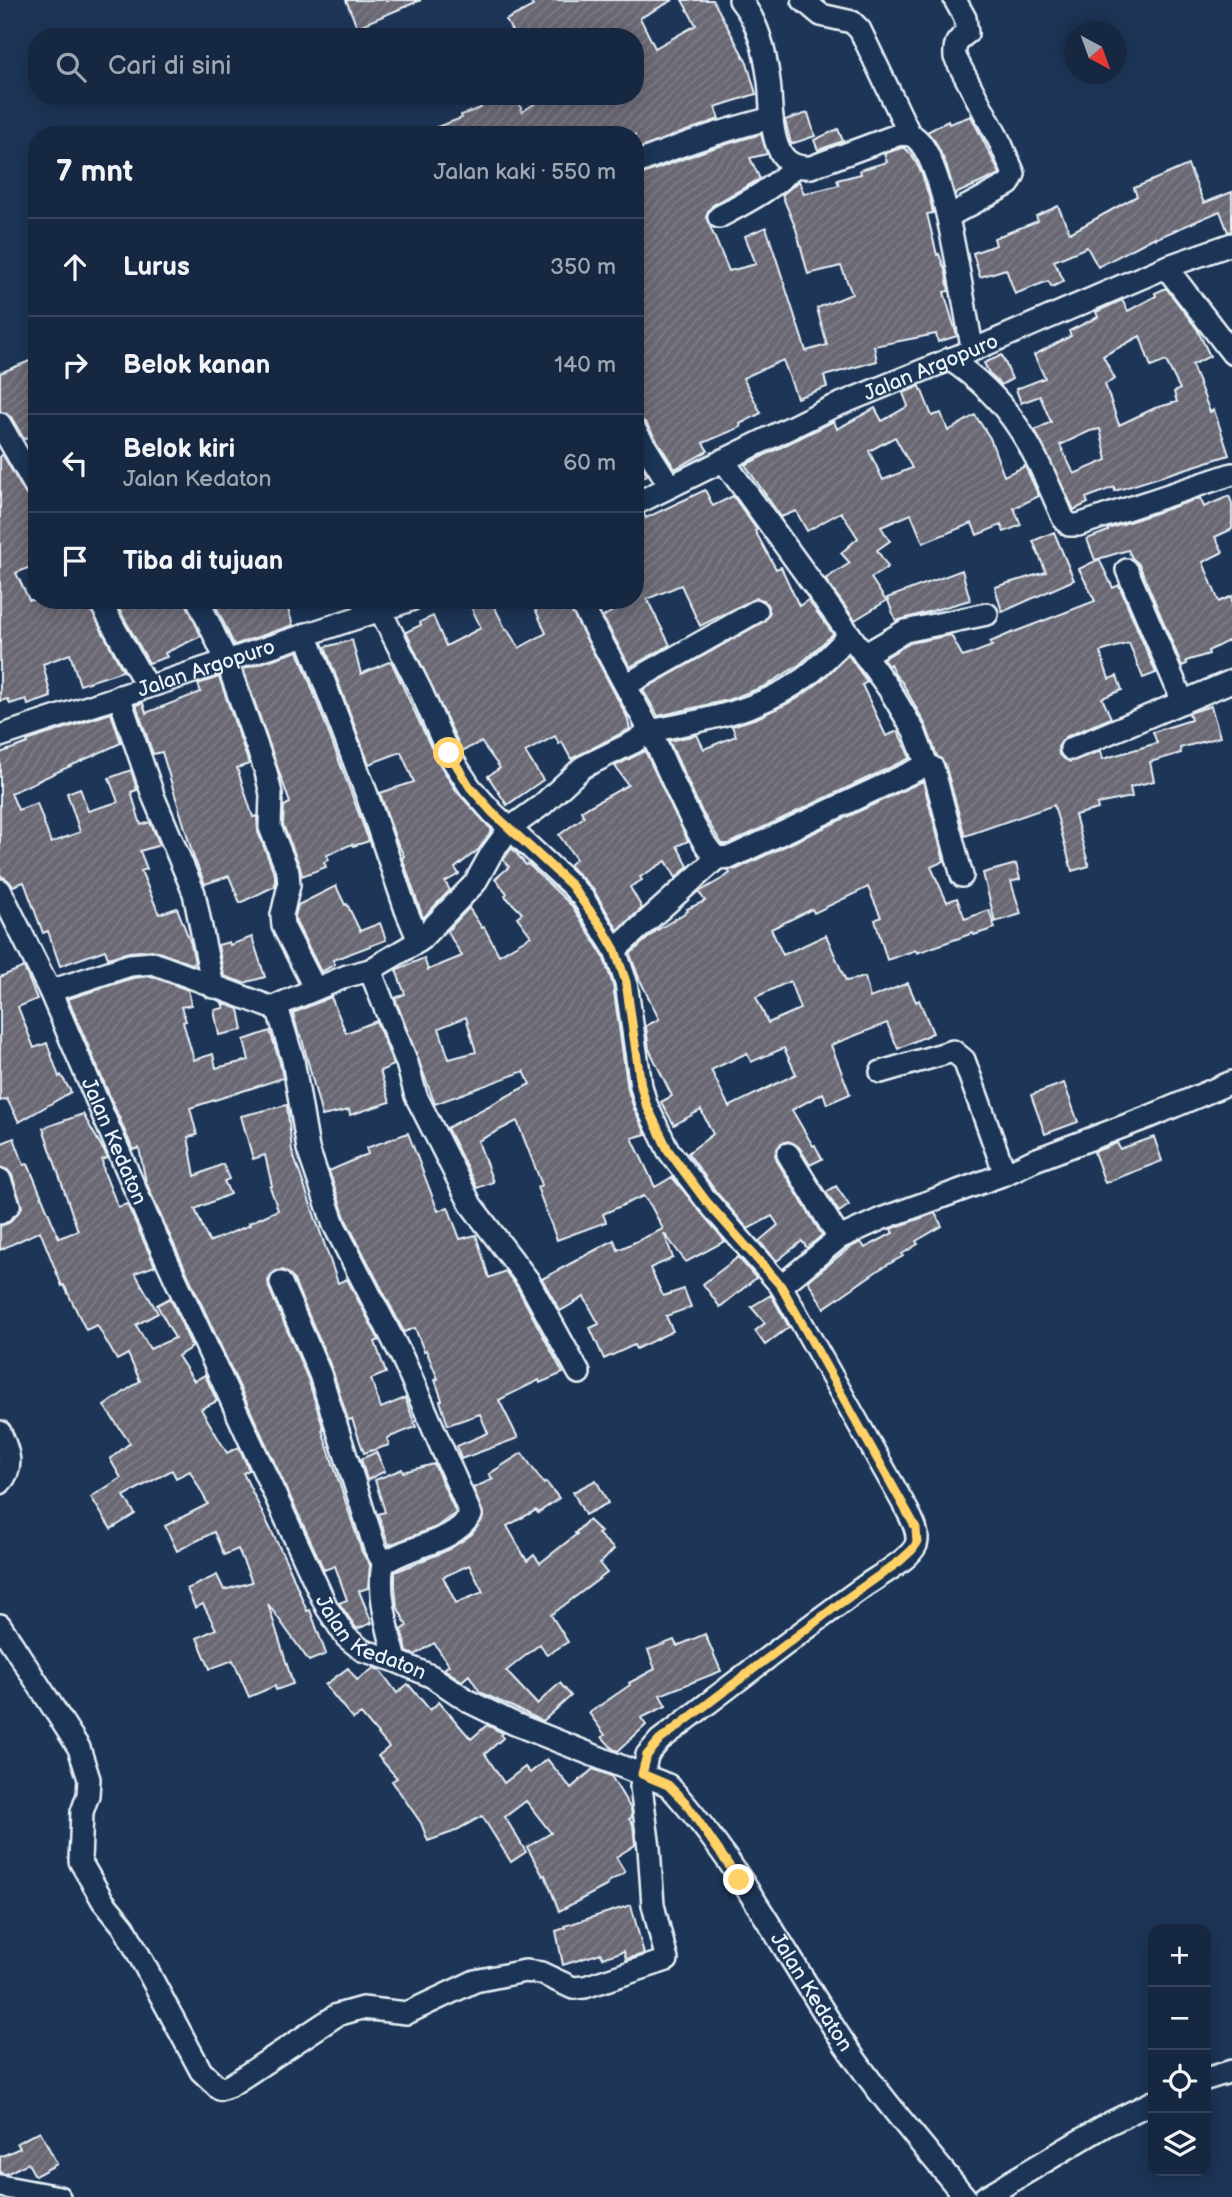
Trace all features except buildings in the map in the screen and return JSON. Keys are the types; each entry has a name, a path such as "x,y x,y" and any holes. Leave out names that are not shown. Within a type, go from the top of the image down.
{"street":[{"path":"740,0 758,28 769,82 774,138 788,162 795,166 811,167 871,143 900,134 910,135"},
{"path":"803,0 821,15 852,22 860,30 910,135 920,144 931,164 949,216 973,350"},
{"path":"949,216 1009,184 1014,174 955,57 954,47 957,40 967,33 967,26 955,0"},
{"path":"644,160 679,145 772,118"},
{"path":"719,217 762,194 795,166"},
{"name":"Jalan Argopuro","path":"644,499 828,410 1166,267 1232,244"},
{"path":"1166,267 1232,353"},
{"path":"949,359 966,370 1006,407 1023,432 1063,518 1069,525 1078,525 1232,474"},
{"path":"0,424 28,473"},
{"path":"644,444 670,486"},
{"path":"723,460 889,689 914,731 927,765 933,768 962,876"},
{"path":"1127,570 1184,702"},
{"path":"104,609 147,687"},
{"path":"202,609 227,662 266,772 271,794 270,827 288,872 289,885 282,915 283,926 315,989"},
{"name":"Jalan Argopuro","path":"0,736 227,662 369,609"},
{"path":"0,1625 79,1748 89,1779 88,1795 82,1812 80,1861 103,1901 124,1927 201,2070 220,2089 231,2085 337,2015 351,2010 362,2008 407,2013 475,1981 525,1971 541,1973 573,1988 585,1987 667,1960 653,1905 641,1787 647,1755 660,1740 900,1561 917,1543 916,1528 907,1510 781,1286 682,1171 663,1140 641,1086 626,982 615,950 583,898 493,813 470,787 449,753 379,609"},
{"path":"584,609 650,731 689,813 711,853 717,858"},
{"path":"626,685 757,611"},
{"path":"864,654 905,631 986,614"},
{"path":"306,634 367,794 419,942"},
{"path":"396,1661 387,1626 382,1586 383,1564 452,1534 465,1524 471,1515 403,1359 334,1225 308,1149 293,1060 278,1010 280,1004 347,976 370,970 419,942 475,883 510,828 542,805 583,768 650,731 738,713 806,677 850,635"},
{"path":"1071,749 1232,681"},
{"path":"119,696 154,798 194,893 213,988"},
{"path":"615,950 717,858 731,857 927,765"},
{"name":"Jalan Kedaton","path":"0,890 50,991 147,1217 327,1608 346,1637 362,1650 431,1676 470,1702 515,1724 668,1785 685,1802 788,1953 856,2062 965,2197"},
{"path":"50,991 130,965 153,963 213,988 278,1010"},
{"path":"370,970 407,1063 416,1096 471,1205 528,1280 579,1373"},
{"path":"881,1072 953,1051 960,1055 1005,1174"},
{"path":"781,1286 839,1238 881,1219 1005,1174 1232,1082"},
{"path":"788,1154 839,1238"},
{"path":"0,1180 9,1205 0,1213"},
{"path":"281,1283 320,1374 374,1548 380,1557 387,1561"},
{"path":"0,1432 9,1455 9,1470 0,1483"},
{"path":"1211,2077 1232,2071"},
{"path":"985,2197 1106,2125 1148,2104"},
{"path":"0,2186 59,2197"}],"route":[{"path":"449,753 470,787 493,813 571,885 603,929 615,950 626,982 646,1104 668,1150 706,1201 781,1286 916,1528 917,1543 900,1561 660,1740 647,1755 642,1774 668,1785 685,1802 739,1880"}]}
